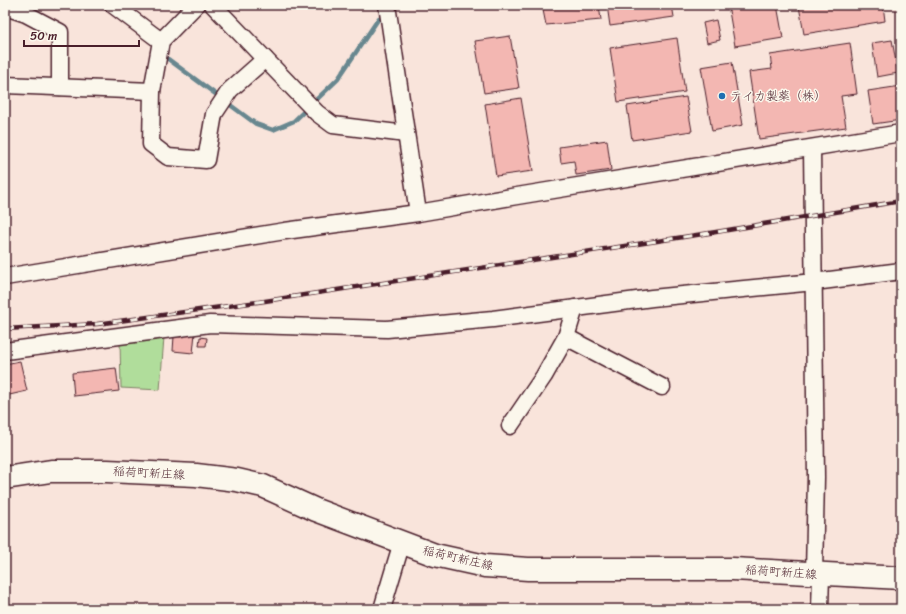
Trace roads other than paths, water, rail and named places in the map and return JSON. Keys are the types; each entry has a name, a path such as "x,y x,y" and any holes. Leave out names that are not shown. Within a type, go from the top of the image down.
{"main road":[{"name":"稲荷町新庄線","path":"5,478 51,471 107,471 196,475 237,480 263,486 316,510 435,555 485,566 528,569 734,569 901,578"}],"street":[{"path":"113,5 161,41"},
{"path":"196,5 161,41 152,90 151,144 168,157 206,160 214,114 230,90 265,59"},
{"path":"213,5 316,113 333,125 406,134"},
{"path":"388,5 418,213"},
{"path":"5,7 26,14 60,32 60,87"},
{"path":"5,85 152,90"},
{"path":"5,277 285,231 418,213 901,133"},
{"path":"812,148 817,574 820,609"},
{"path":"5,351 210,324 386,328 493,319 652,298 814,282 901,271"},
{"path":"510,426 544,376 566,337 576,308"},
{"path":"566,337 662,387"},
{"path":"382,609 402,542"}],"waterway":[{"path":"164,56 256,124 273,130 294,121 338,79 379,18"}],"railway":[{"path":"5,329 97,324 265,301 716,232 901,201"}],"place":[{"name":"テイカ製薬（株）","path":"722,96"}]}
